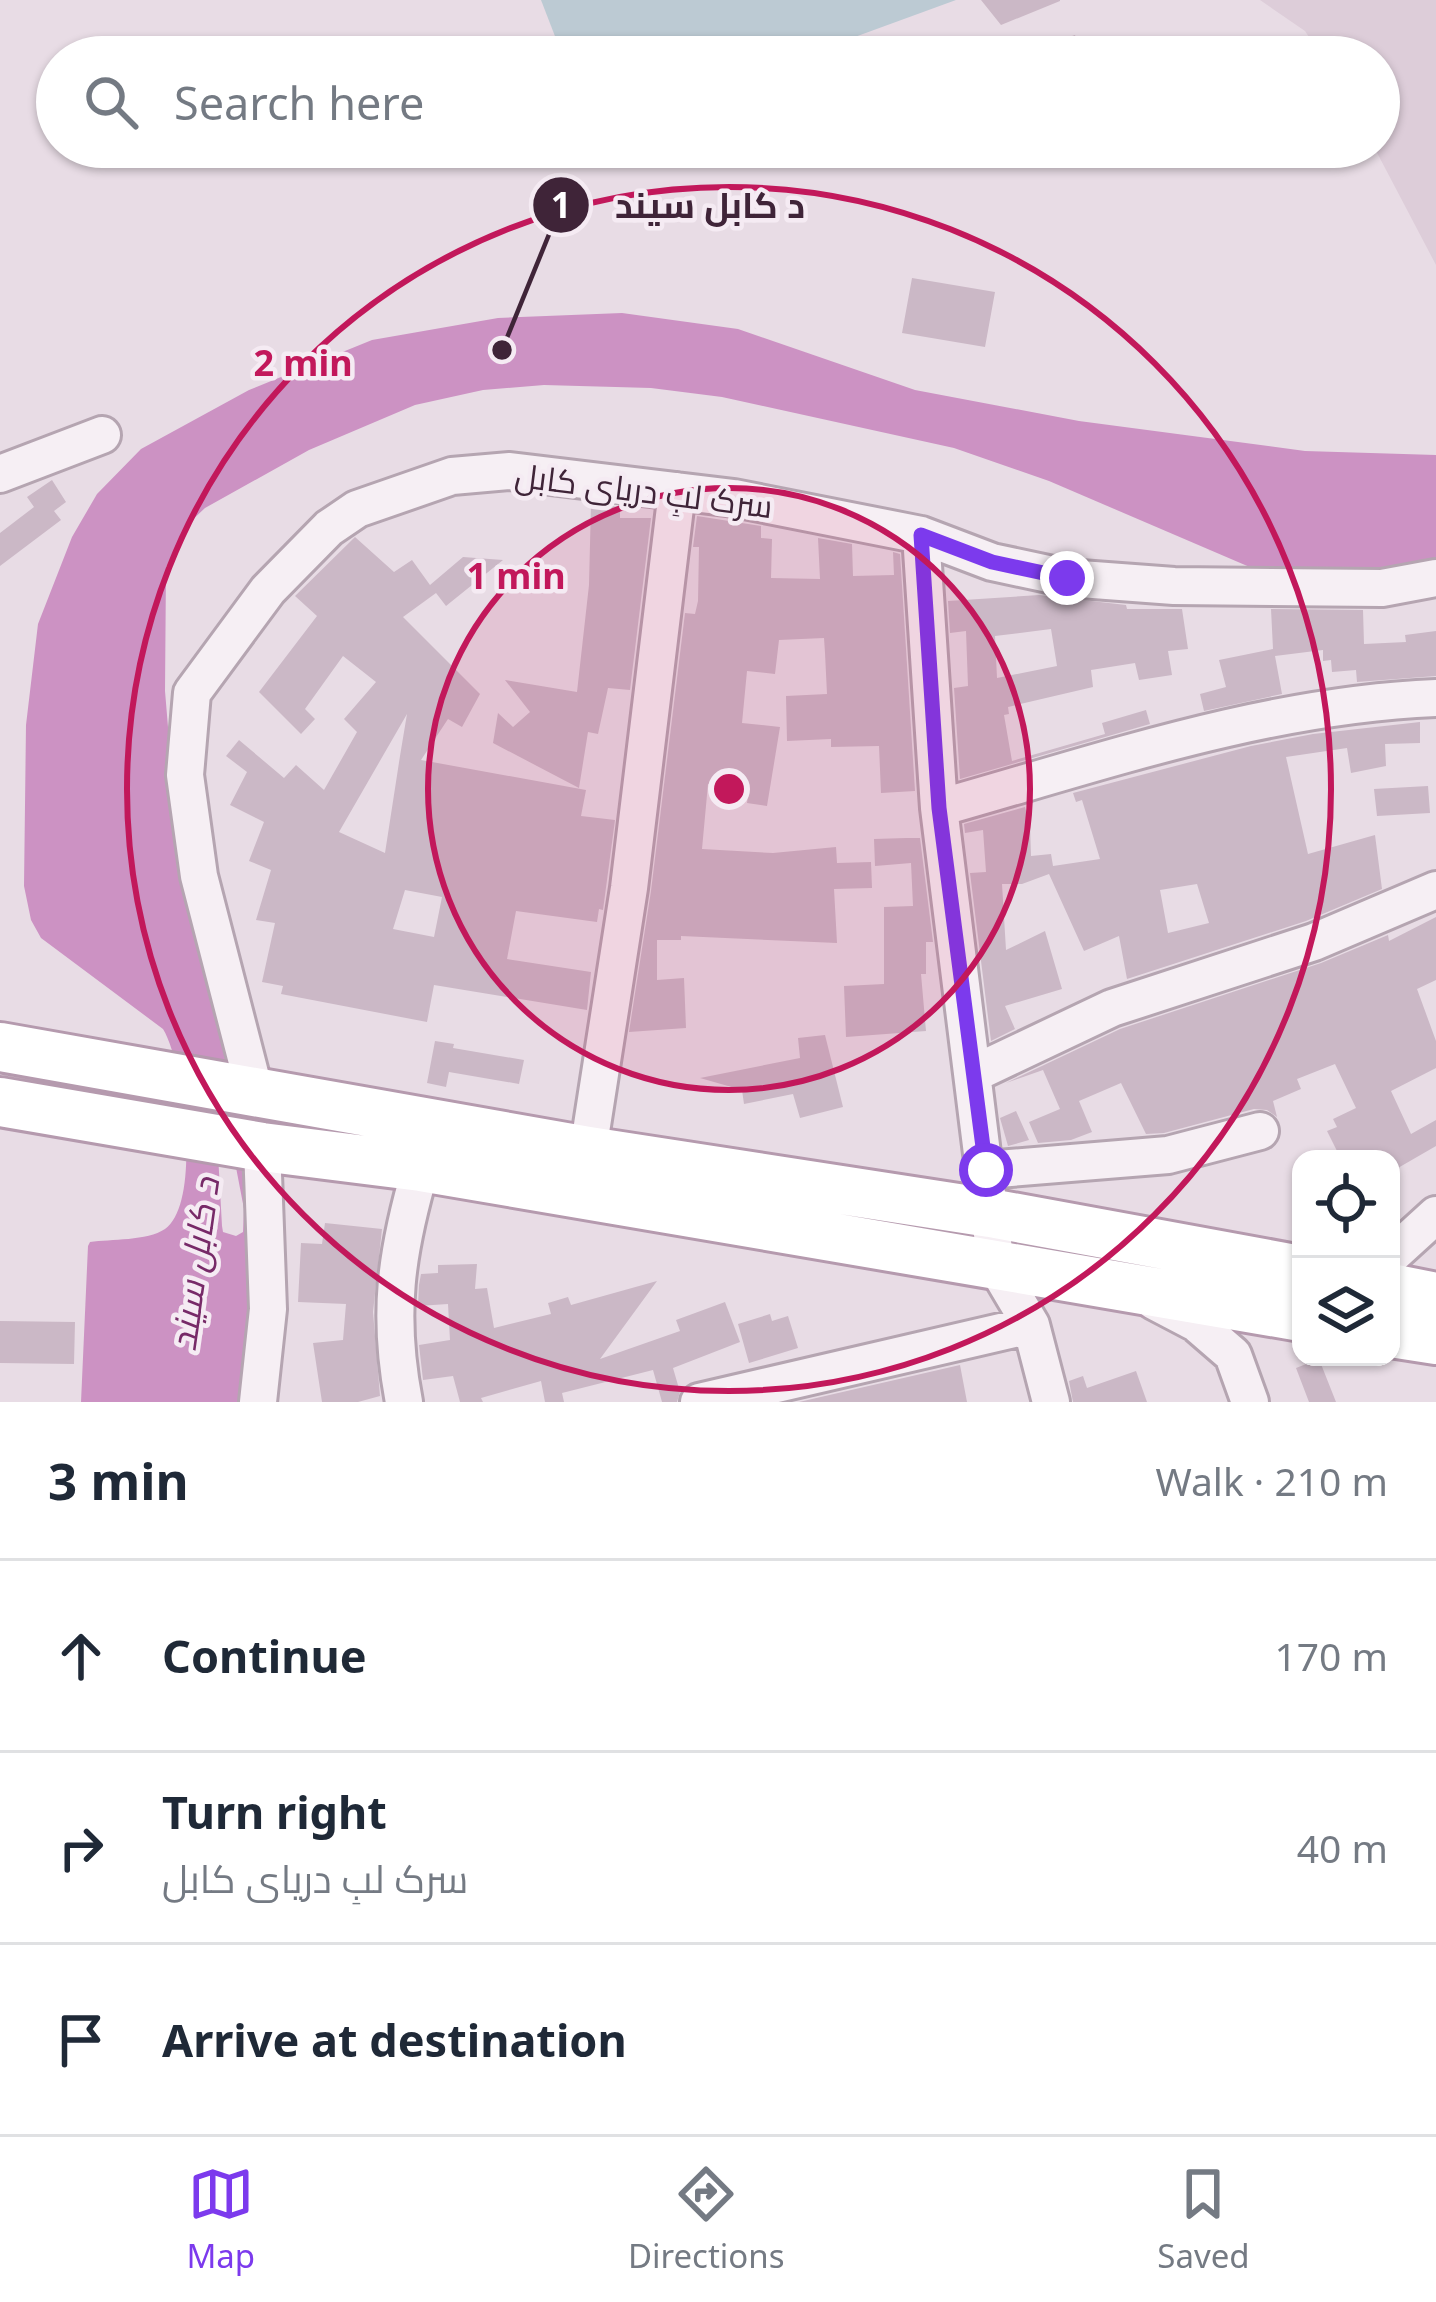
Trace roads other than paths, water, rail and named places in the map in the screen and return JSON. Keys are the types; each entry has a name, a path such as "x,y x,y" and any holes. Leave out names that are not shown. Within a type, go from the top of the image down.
{"main road":[{"path":"15,1050 588,1151 988,1191 1292,1268"},
{"path":"16,1104 259,1146 421,1167 1292,1315"},
{"path":"1400,1290 1436,1297"},
{"path":"1400,1334 1436,1340"}],"street":[{"path":"0,474 102,435"},
{"name":"سرک لبِ دریای کابل","path":"250,1088 199,876 185,776 192,693 268,590 329,528 357,508 452,476 510,471 734,498 921,535 992,562 1067,578 1174,586 1382,587 1436,578"},
{"path":"588,1151 629,888 676,491"},
{"path":"921,535 939,808 996,1267 1031,1325 1051,1402"},
{"path":"939,808 1220,728 1367,701 1436,698"},
{"path":"973,1074 1112,1008 1314,942 1436,890"},
{"path":"988,1191 1168,1155 1260,1131"},
{"path":"258,1402 268,1309 259,1146"},
{"path":"404,1402 394,1348 395,1280 405,1220 421,1167"},
{"path":"1400,1248 1436,1215"},
{"path":"1128,1287 1196,1323 1233,1355 1250,1402"},
{"path":"699,1402 1031,1325"}],"water":[{"path":"622,313 738,329 915,390 1079,421 1305,451 1436,455 1436,563 1285,578 1049,481 954,448 722,397 651,388 544,385 483,390 415,405 309,450 205,508 189,523 166,567 165,691 174,799 199,953 252,1153 260,1227 242,1402 81,1402 88,1246 165,1229 183,1192 186,1132 177,1071 163,1029 41,938 31,920 24,886 26,725 38,624 72,537 97,494 141,449 249,390 372,340 498,318","holes":["229,1131 244,1209 243,1232 236,1236 223,1232 217,1136"]}],"place":[{"name":"د کابل سيند","path":"502,350"}]}
